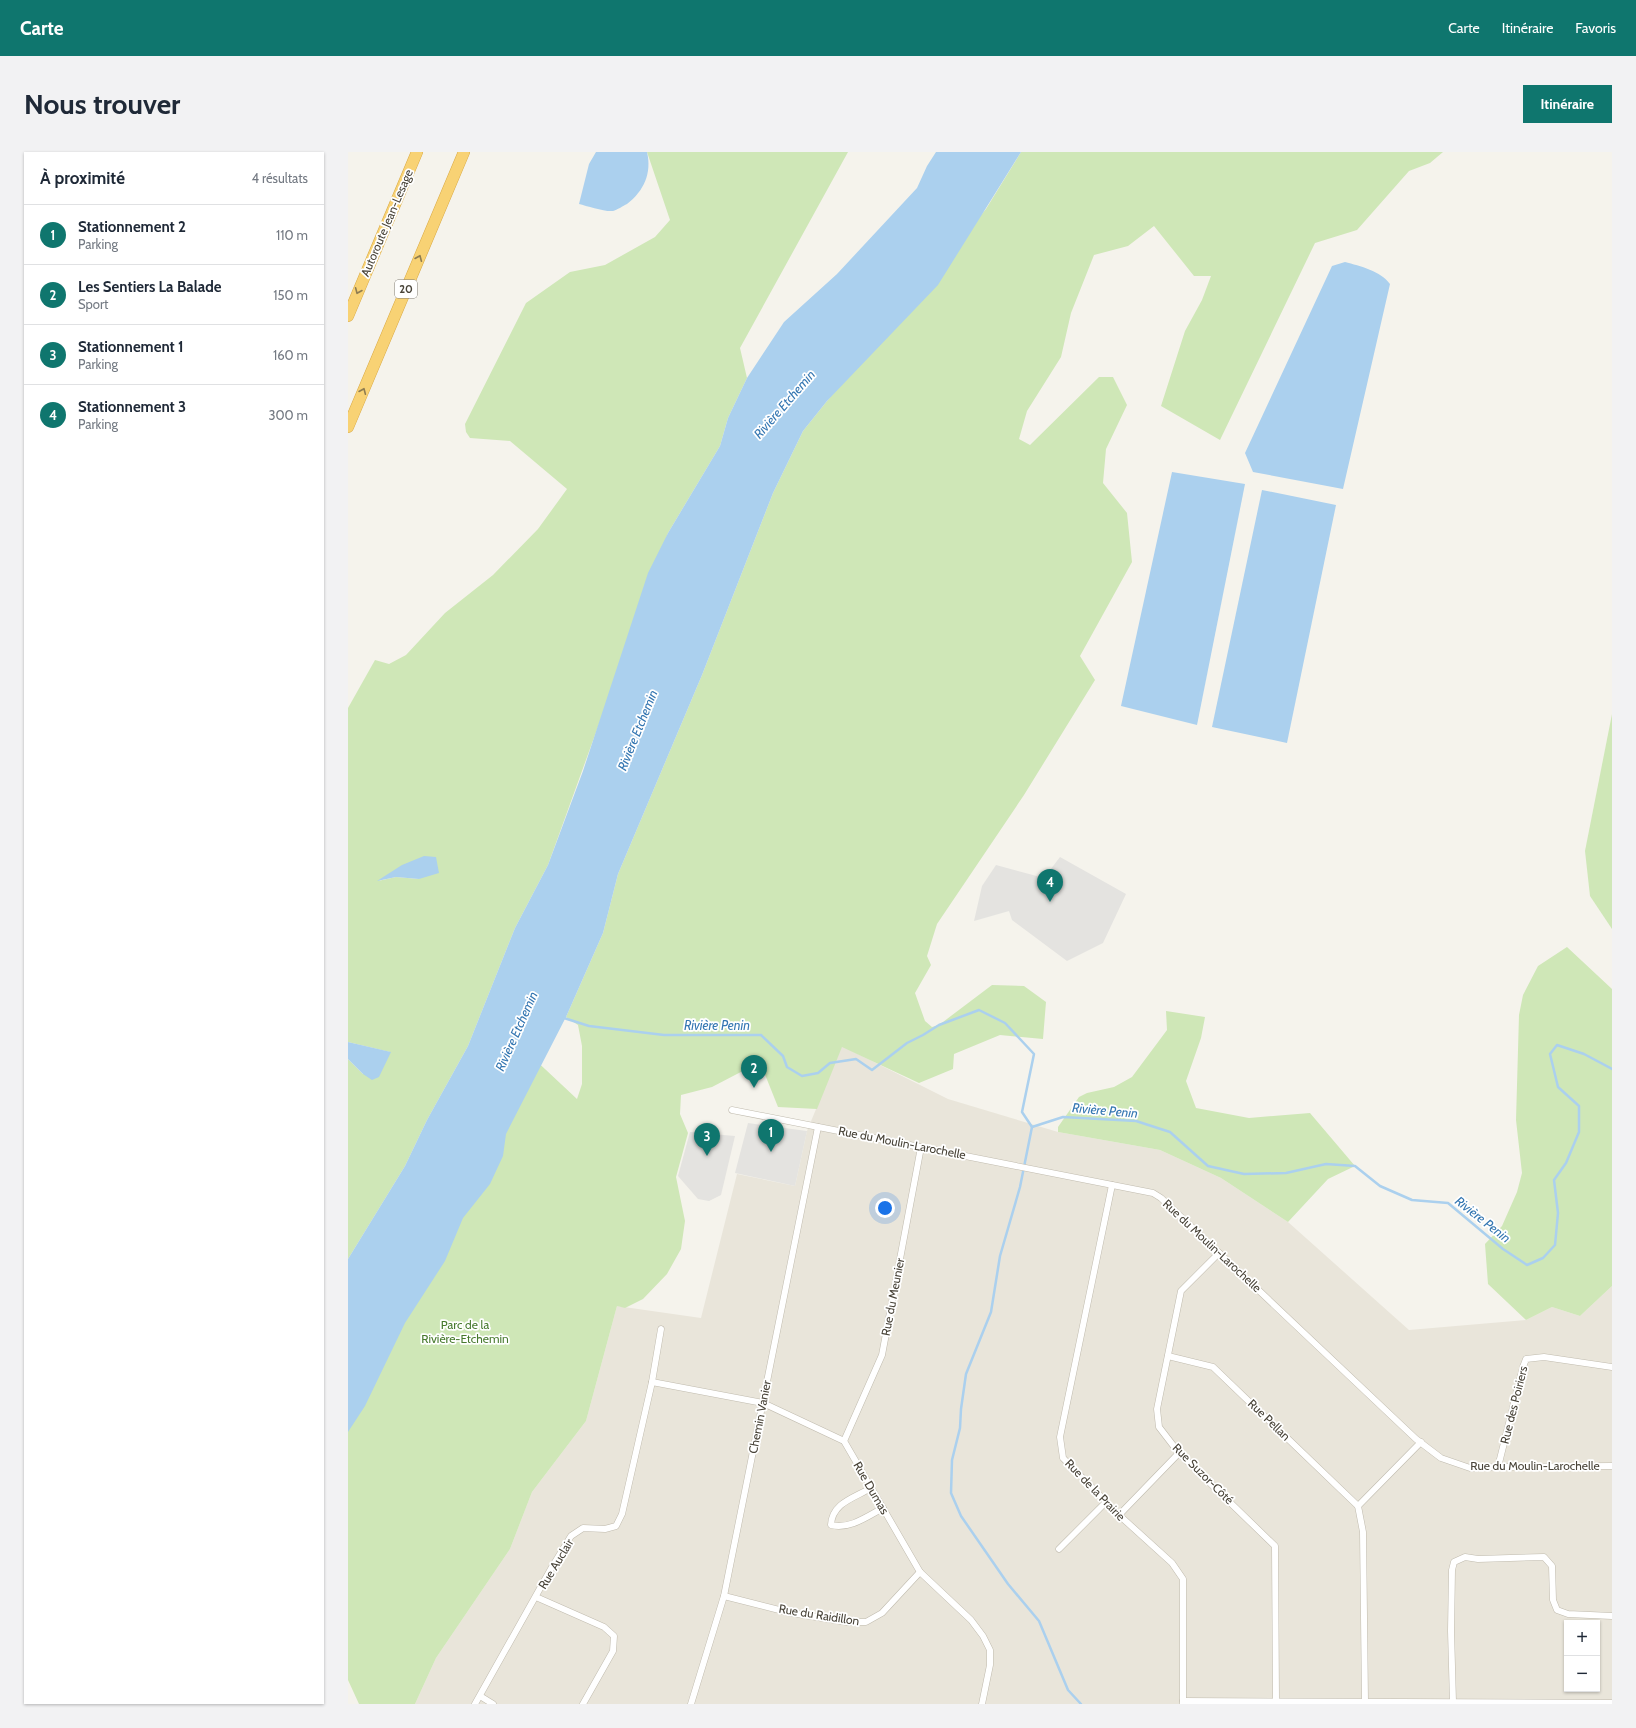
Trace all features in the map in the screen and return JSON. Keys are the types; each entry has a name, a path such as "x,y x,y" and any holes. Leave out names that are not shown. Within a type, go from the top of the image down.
{"highway":[{"name":"Autoroute Jean-Lesage","path":"348,316 417,152"},
{"name":"20","path":"348,427 464,152"}],"street":[{"name":"Rue du Moulin-Larochelle","path":"732,1110 1153,1193 1161,1198 1421,1442 1441,1458 1470,1468 1498,1466 1612,1466"},
{"name":"Chemin Vanier","path":"692,1704 724,1596 818,1127"},
{"name":"Rue du Meunier","path":"844,1441 882,1355 921,1147"},
{"name":"Rue de la Prairie","path":"1112,1185 1060,1437 1063,1458 1119,1515 1172,1563 1183,1579 1183,1702"},
{"name":"Rue Suzor-Côté","path":"1219,1252 1181,1291 1157,1409 1159,1427 1179,1453 1275,1546 1276,1701"},
{"name":"Rue Auclair","path":"475,1704 571,1536 583,1528 605,1529 616,1526 622,1514 652,1382 661,1329"},
{"name":"Rue Pellan","path":"1168,1356 1213,1367 1358,1506"},
{"name":"Rue des Poiriers","path":"1498,1466 1526,1359 1544,1357 1612,1367"},
{"path":"652,1382 763,1403 844,1441"},
{"name":"Rue Dumas","path":"844,1441 920,1572 971,1620 983,1636 990,1650 990,1665 982,1704"},
{"path":"1365,1702 1363,1532 1358,1506 1421,1442"},
{"path":"1119,1515 1179,1453"},
{"path":"871,1488 838,1506 832,1516 831,1525 837,1527 853,1524 883,1508"},
{"path":"1059,1550 1106,1502"},
{"path":"1454,1702 1451,1631 1452,1570 1454,1562 1466,1557 1544,1557 1552,1566 1553,1600 1557,1610 1568,1614 1612,1616"},
{"name":"Rue du Raidillon","path":"724,1596 791,1612 847,1622 866,1622 882,1613 920,1572"},
{"path":"536,1597 604,1627 614,1636 613,1651 583,1704"},
{"path":"480,1696 493,1704"},
{"path":"1183,1702 1276,1701 1612,1703"}],"shaded area":[{"path":"1060,857 1126,894 1103,943 1067,961 1012,920 1009,911 974,921 982,886 996,865 1044,878"},
{"path":"842,1046 948,1099 1058,1132 1160,1150 1221,1178 1288,1222 1409,1330 1526,1320 1552,1307 1580,1316 1612,1286 1612,1704 415,1704 436,1658 510,1549 532,1492 586,1421 617,1306 701,1318 737,1174 795,1186 807,1131"},
{"path":"748,1123 807,1131 795,1186 735,1173"},
{"path":"690,1132 735,1136 721,1195 709,1201 698,1199 678,1176"}],"green space":[{"path":"647,152 848,152 740,348 747,378 728,418 720,446 668,533 548,865 515,928 468,1046 427,1120 405,1166 348,1259 348,1059 363,1074 390,1052 348,1042 348,708 375,660 389,664 406,655 445,613 493,575 538,529 567,489 510,441 470,438 466,432 465,424 526,303 570,272 605,265 655,237 670,220","holes":["436,857 419,879 396,877 378,881"]},
{"name":"Parc de la Rivière-Etchemin","path":"1021,152 1443,152 1430,163 1409,171 1357,230 1315,243 1220,440 1161,406 1185,331 1202,300 1211,276 1194,276 1154,226 1128,246 1094,255 1071,313 1061,357 1027,411 1019,439 1030,445 1099,377 1113,377 1127,405 1106,449 1103,483 1127,513 1132,562 1080,656 1095,680 1024,795 937,924 927,956 931,965 915,993 925,1021 932,1027 939,1025 992,985 1024,986 1046,1002 1043,1039 1000,1035 954,1054 953,1069 919,1083 842,1047 817,1109 778,1107 760,1062 712,1087 681,1095 680,1114 688,1133 676,1177 685,1221 681,1249 667,1274 643,1299 625,1308 617,1306 586,1421 532,1492 510,1549 436,1658 415,1704 359,1704 348,1680 348,1346 514,1040 577,1099 582,1084 582,1046 578,1025 566,1017 603,933 618,874 702,675 773,493 803,431 986,209"},
{"path":"1612,714 1612,929 1590,896 1585,851"},
{"path":"1567,947 1612,989 1612,1286 1580,1316 1552,1307 1526,1320 1488,1284 1485,1244 1502,1226 1517,1192 1522,1173 1516,1120 1519,1015 1523,995 1538,966"},
{"path":"1166,1011 1205,1017 1201,1038 1186,1081 1196,1108 1249,1118 1310,1113 1355,1166 1328,1179 1288,1222 1221,1178 1160,1150 1058,1132 1058,1127 1079,1097 1087,1093 1114,1087 1132,1077 1167,1030"}],"water":[{"path":"596,152 647,152 647,174 642,187 627,204 613,211 601,210 579,204 589,164"},
{"name":"Rivière Etchemin","path":"936,152 1021,152 938,285 827,401 803,431 773,493 702,675 618,874 603,933 566,1017 506,1134 503,1156 490,1184 463,1218 445,1261 405,1323 365,1406 348,1432 348,1259 405,1166 427,1120 468,1046 515,928 548,865 583,771 648,573 668,533 720,446 728,418 747,378 784,322 837,274 917,188 927,166"},
{"path":"1345,262 1376,272 1390,284 1343,489 1253,472 1245,453 1332,266"},
{"path":"1172,472 1245,484 1197,725 1121,706"},
{"path":"1262,490 1336,505 1287,743 1212,727"},
{"path":"424,856 436,857 439,873 419,879 396,877 377,881 402,865"},
{"path":"348,1042 391,1052 379,1077 372,1080 363,1074 348,1059"}],"waterway":[{"name":"Rivière Penin","path":"564,1018 589,1026 664,1035 761,1035 783,1056 787,1067 802,1076 818,1073 830,1063 856,1059 872,1070 907,1043 939,1025 979,1010 1005,1023 1034,1054 1022,1112 1032,1127 1063,1117 1136,1121 1170,1132 1208,1166 1244,1174 1286,1173 1326,1164 1355,1166 1380,1186 1412,1200 1448,1203 1503,1249 1527,1265 1543,1258 1555,1245 1558,1213 1554,1180 1566,1163 1579,1132 1579,1106 1558,1087 1550,1054 1557,1045 1584,1054 1612,1069"},
{"path":"1032,1127 1020,1187 1000,1256 991,1312 966,1374 960,1428 952,1460 951,1493 961,1516 1008,1584 1039,1621 1068,1690 1081,1704"}],"place":[{"name":"Stationnement 3","path":"1050,902"},
{"name":"Les Sentiers La Balade","path":"754,1088"},
{"name":"Stationnement 2","path":"771,1152"},
{"name":"Stationnement 1","path":"707,1156"}]}
